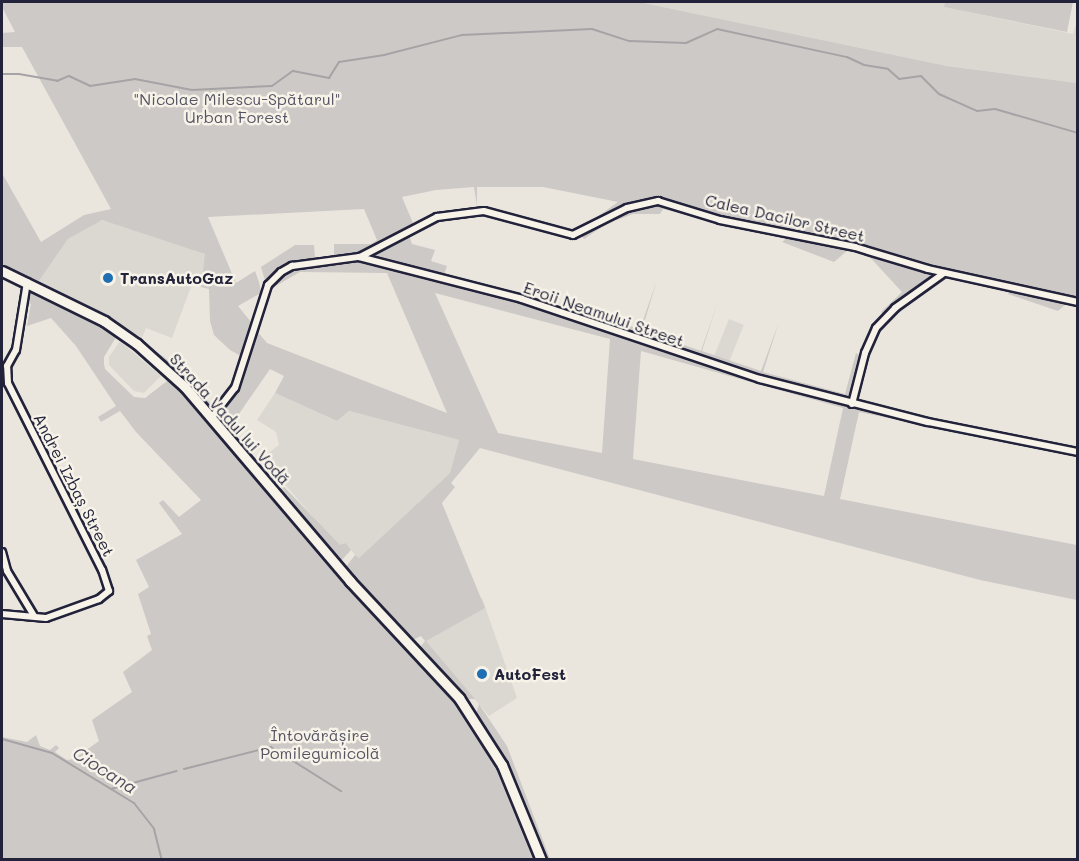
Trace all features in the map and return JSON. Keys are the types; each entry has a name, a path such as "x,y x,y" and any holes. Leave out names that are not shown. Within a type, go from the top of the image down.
{"main road":[{"name":"Strada Vadul lui Vodă","path":"2,271 76,306 130,339 172,375 212,417 350,581 440,676 474,719 502,765 541,860"}],"street":[{"name":"Calea Dacilor Street","path":"359,257 437,217 484,211 573,235 627,208 658,201 720,220 855,247 944,273 1077,302"},
{"name":"Eroii Neamului Street","path":"212,417 235,388 268,285 281,272 292,266 359,257 501,293 698,360 852,404 928,423 1077,452"},
{"path":"852,404 871,337 895,308 944,273"},
{"name":"Andrei Izbaș Street","path":"2,614 46,618 60,615 106,595 110,586 8,383 7,366 16,350 27,282"},
{"path":"2,552 7,571 34,616"}],"shaded area":[{"path":"639,2 945,2 945,7 1073,34 1077,21 1077,83 947,66"},
{"name":"TransAutoGaz","path":"96,220 107,221 206,254 201,287 192,284 172,338 146,328 142,338 117,322 39,281 68,239"},
{"path":"729,319 744,325 729,361 714,355"},
{"path":"120,341 161,376 144,393 134,391 109,365 109,357"},
{"path":"275,393 337,421 349,411 459,440 450,473 358,559 346,543 340,546 262,458 279,445 276,432 257,420"},
{"path":"370,575 482,598 517,698 489,716"}],"green space":[{"name":"\"Nicolae Milescu-Spătarul\" Urban Forest","path":"2,2 639,2 947,66 1077,83 1077,299 942,267 855,242 700,212 666,201 652,199 636,202 583,227 618,202 543,187 477,187 477,206 474,187 436,190 402,197 413,223 394,238 357,255 334,257 334,244 371,244 377,240 364,209 208,217 236,283 255,271 259,282 261,293 238,306 251,322 241,356 230,350 214,335 210,321 209,289 201,287 205,254 102,220 68,239 39,281 2,266 2,173 41,242 84,215 111,209 22,47 2,47 2,33 15,32 2,7"},
{"path":"945,2 1073,2 1067,32 944,7"},
{"path":"658,204 695,215 695,217 663,209 660,214 633,214 617,220 615,218 584,239 581,235 624,211"},
{"path":"409,235 412,244 435,250 431,261 447,266 444,275 368,257"},
{"path":"787,238 848,250 834,262 782,242"},
{"path":"295,245 314,245 315,259 288,265 266,284 261,267"},
{"path":"866,253 937,275 906,296 884,316 881,312 902,292"},
{"path":"355,261 521,301 547,313 738,376 932,427 859,412 840,499 1077,545 1077,600 980,580 480,448 451,483 455,487 442,503 485,608 426,641 475,699 466,699 421,646 425,641 421,636 413,640 345,568 355,555 359,558 450,473 459,440 349,411 337,421 275,393 284,376 270,369 232,424 226,428 217,418 233,397 241,379 256,330 267,343 447,413 387,273 300,272 272,288 289,270","holes":["435,293 610,339 602,453 498,433","641,351 843,408 824,496 633,459"]},
{"path":"657,280 642,330 701,351 718,301 702,351 761,371 779,322 763,372 845,394 856,353 861,356 849,400 777,382 627,333 630,326 640,329"},
{"name":"Întovărășire Pomilegumicolă","path":"30,286 118,334 104,357 105,369 134,397 145,398 171,378 193,401 348,587 455,702 496,765 535,859 2,859 2,737 27,742 36,735 40,746 50,750 56,745 59,748 55,752 67,760 74,759 99,741 92,720 132,692 123,672 152,650 147,636 151,634 138,594 149,587 136,560 182,534 159,503 163,500 179,517 201,500 136,432 120,411 101,422 98,417 116,406 76,346 51,318 27,326 31,304 25,303"},
{"path":"1011,290 1068,302 1058,311 1008,294"},
{"path":"117,322 177,367 214,407 210,411 172,369 118,327"},
{"path":"265,467 340,545 346,543 351,550 340,562"},
{"path":"479,704 507,746 550,859 546,859 506,762 476,714"}],"waterway":[{"path":"2,74 19,74 57,81 69,76 90,86 135,79 192,90 272,86 293,71 329,78 339,62 384,55 462,35 592,29 630,41 686,43 717,29 847,57 864,65 888,69 899,79 921,76 939,94 977,111 995,109 1078,133"},
{"name":"Ciocana","path":"2,739 52,753 134,803 154,829 162,860"},
{"path":"184,769 271,747 341,791"},
{"path":"111,789 177,771"}],"place":[{"name":"TransAutoGaz","path":"108,278"},
{"name":"AutoFest","path":"482,674"}]}
